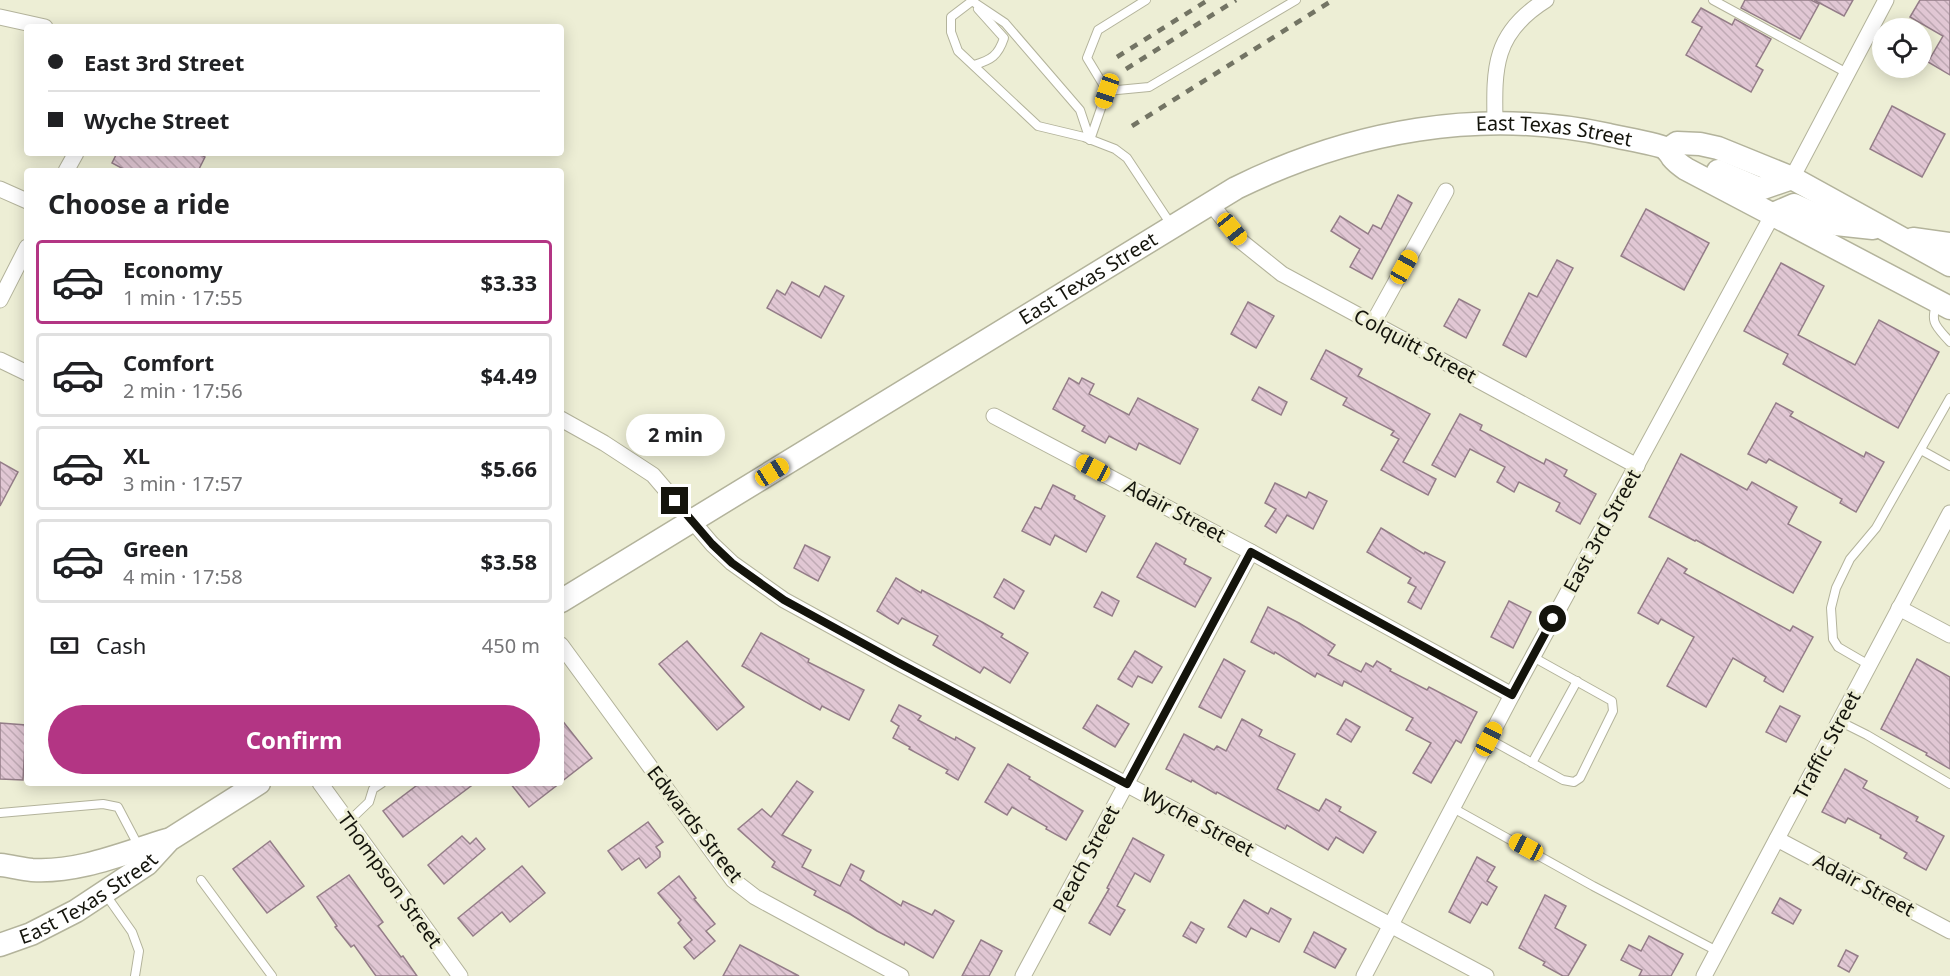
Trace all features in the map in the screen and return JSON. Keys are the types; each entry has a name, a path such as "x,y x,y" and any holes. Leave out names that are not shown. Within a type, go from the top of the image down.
{"main road":[{"name":"East Texas Street","path":"564,600 1211,204 1267,173 1298,160 1363,140 1416,130 1495,123 1538,125 1600,133 1667,150 1678,164 1697,175 1944,304"},
{"name":"East Texas Street","path":"1667,150 1677,143 1718,148 1792,178 1950,264"},
{"path":"1697,175 1712,168 1760,189 1792,178"},
{"path":"1773,214 1794,204 1836,224 1950,244"},
{"name":"East Texas Street","path":"0,945 31,934 105,893 147,864 169,840 254,786"},
{"name":"East Texas Street","path":"0,865 33,870 60,869 88,864 169,840"}],"street":[{"path":"1495,123 1495,69 1500,51 1510,32 1521,19 1546,0"},
{"path":"1792,178 1886,0"},
{"path":"0,17 32,24"},
{"path":"0,189 24,200"},
{"path":"1373,323 1446,191"},
{"name":"Colquitt Street","path":"1211,204 1242,242 1282,274 1637,466"},
{"name":"East 3rd Street","path":"1364,976 1512,695 1773,214"},
{"path":"0,300 24,253"},
{"path":"0,360 24,371"},
{"name":"Adair Street","path":"994,416 1251,552 1512,695"},
{"name":"Wyche Street","path":"564,421 653,474 712,544 732,563 784,600 1486,976"},
{"name":"Traffic Street","path":"1704,976 1950,513"},
{"name":"Peach Street","path":"1023,976 1251,552"},
{"path":"1899,608 1950,635"},
{"name":"Edwards Street","path":"564,649 733,879 755,897 901,976"},
{"name":"Thompson Street","path":"322,786 460,976"},
{"name":"Adair Street","path":"1777,839 1950,931"}],"lane":[{"path":"1107,91 1087,58 1098,30 1146,0"},
{"path":"1107,91 1149,87 1296,0"},
{"path":"1713,0 1847,73"},
{"path":"972,1 1005,23 1080,110 1090,140"},
{"path":"972,1 1004,38 1000,50 989,60 974,65"},
{"path":"972,1 951,16 951,32 958,51 1038,126 1115,148 1127,158 1173,227"},
{"path":"1090,140 1107,91"},
{"path":"1944,304 1933,315 1934,321 1950,342"},
{"path":"1869,665 1838,647 1833,639 1831,608 1836,588 1846,566 1876,528 1947,409 1950,398"},
{"path":"1921,450 1950,466"},
{"path":"1489,739 1570,783 1580,778 1614,706 1609,698 1533,657"},
{"path":"1532,763 1576,681"},
{"path":"1839,721 1950,784"},
{"path":"348,822 369,802 373,789 378,786"},
{"path":"0,813 103,804 118,807 139,849"},
{"path":"1453,808 1593,886 1718,951"},
{"path":"201,880 272,976"},
{"path":"105,893 132,932 139,951 135,976"}],"building":[{"path":"1745,0 1811,0 1819,4 1800,39 1741,8"},
{"path":"1814,0 1853,0 1844,16"},
{"path":"1920,0 1950,0 1950,75 1932,64 1932,55 1943,36 1932,30 1932,18 1910,17"},
{"path":"1701,8 1732,25 1735,19 1771,39 1756,66 1763,70 1751,92 1686,55 1702,27 1692,22"},
{"path":"1892,106 1945,134 1922,177 1870,149"},
{"path":"116,156 205,157 200,168 121,168 112,163"},
{"path":"1398,195 1412,203 1372,279 1350,267 1360,249 1331,231 1340,216 1368,234 1373,225 1381,229"},
{"path":"1646,209 1709,243 1684,290 1621,256"},
{"path":"1557,260 1573,268 1526,357 1503,345 1529,293 1537,297"},
{"path":"1781,263 1824,286 1798,335 1855,365 1879,320 1939,352 1898,428 1783,364 1788,354 1744,331"},
{"path":"792,282 819,297 825,286 844,296 821,338 767,308 777,290 785,295"},
{"path":"1459,299 1480,310 1466,338 1444,326"},
{"path":"1248,302 1274,316 1256,348 1231,334"},
{"path":"1326,350 1362,369 1358,376 1430,414 1403,462 1436,479 1428,495 1381,470 1399,439 1391,435 1394,431 1343,405 1347,398 1311,379"},
{"path":"1069,378 1079,384 1082,378 1094,384 1089,394 1129,415 1138,398 1198,429 1180,464 1139,443 1136,450 1109,436 1105,443 1082,431 1085,426 1053,409"},
{"path":"1259,387 1287,402 1281,415 1252,400"},
{"path":"1776,403 1793,412 1790,416 1864,457 1866,452 1884,462 1856,512 1840,503 1842,499 1769,459 1766,463 1748,454"},
{"path":"1460,414 1482,425 1480,430 1544,464 1546,459 1567,470 1564,476 1596,494 1580,524 1556,511 1560,503 1519,482 1514,492 1497,482 1505,467 1470,449 1455,477 1432,465"},
{"path":"1681,454 1747,490 1752,482 1797,507 1788,524 1821,542 1793,593 1649,517"},
{"path":"0,462 18,472 0,506"},
{"path":"1275,483 1306,498 1309,492 1327,501 1313,529 1287,515 1276,533 1265,526 1276,509 1265,503"},
{"path":"1053,485 1075,496 1074,499 1105,516 1086,552 1055,535 1050,545 1022,531 1035,507 1041,509"},
{"path":"1381,528 1424,554 1425,552 1445,562 1421,609 1408,602 1416,587 1408,583 1411,578 1367,552"},
{"path":"1156,543 1186,559 1184,564 1211,578 1195,607 1137,577"},
{"path":"805,545 830,557 818,581 794,568"},
{"path":"1668,558 1687,569 1684,573 1790,631 1793,626 1813,637 1783,692 1764,681 1766,677 1733,658 1706,707 1667,686 1694,637 1661,619 1658,624 1638,613"},
{"path":"896,578 921,593 922,590 982,622 1003,634 1001,637 1028,653 1010,683 984,667 980,673 933,645 938,636 902,618 898,624 877,611"},
{"path":"1004,579 1024,591 1014,609 994,597"},
{"path":"1102,592 1119,601 1112,616 1094,607"},
{"path":"1509,601 1531,612 1513,648 1491,637"},
{"path":"1268,607 1335,645 1328,655 1361,672 1366,663 1373,667 1377,661 1391,669 1390,671 1427,690 1429,687 1477,712 1461,743 1456,740 1431,783 1413,773 1431,743 1406,730 1413,718 1344,681 1342,686 1317,673 1315,677 1275,652 1274,654 1251,642"},
{"path":"761,633 809,659 808,662 864,690 849,720 822,706 820,710 742,666"},
{"path":"687,641 744,707 717,730 659,664"},
{"path":"1135,651 1162,667 1152,683 1138,676 1132,687 1118,679"},
{"path":"1224,659 1245,671 1221,718 1199,707"},
{"path":"1917,659 1950,677 1950,769 1926,755 1927,753 1881,729"},
{"path":"899,705 921,716 918,720 975,748 958,780 946,773 948,770 893,738 899,726 891,721"},
{"path":"1097,705 1129,724 1115,747 1083,728"},
{"path":"1780,706 1800,716 1786,742 1766,732"},
{"path":"1242,719 1262,730 1259,736 1295,754 1277,789 1319,811 1326,799 1341,807 1339,811 1376,832 1363,853 1336,837 1328,850 1287,825 1285,829 1217,792 1216,794 1166,769 1184,734 1214,750 1217,746 1226,751"},
{"path":"1346,719 1360,727 1351,742 1337,734"},
{"path":"0,723 24,725 23,780 0,779"},
{"path":"564,723 592,758 564,780"},
{"path":"1008,764 1083,811 1066,840 1012,807 1007,815 985,802"},
{"path":"1845,769 1867,781 1863,788 1918,817 1916,821 1944,836 1926,870 1904,858 1907,853 1880,838 1881,835 1848,818 1845,823 1822,812"},
{"path":"797,781 813,792 782,835 811,850 802,867 840,886 851,864 864,871 860,880 901,906 903,901 932,915 935,910 954,921 933,958 905,942 904,945 877,931 814,895 816,891 772,867 775,862 738,829 762,809 771,817"},
{"path":"416,786 471,786 403,837 383,811"},
{"path":"512,786 556,786 529,807"},
{"path":"648,822 663,842 656,847 660,852 660,857 646,868 639,858 622,870 608,851"},
{"path":"462,836 470,844 476,838 485,849 444,884 428,865"},
{"path":"1133,838 1164,855 1150,882 1135,873 1117,906 1125,910 1110,935 1089,923 1109,889 1107,888"},
{"path":"270,841 304,886 267,913 233,869"},
{"path":"1477,857 1495,867 1487,881 1497,887 1487,905 1482,902 1470,923 1449,912"},
{"path":"522,866 545,893 510,922 502,912 473,936 458,918"},
{"path":"349,875 383,922 378,926 417,976 376,976 354,945 351,947 335,927 337,926 317,897"},
{"path":"679,876 715,924 706,931 715,941 694,959 684,947 692,940 678,923 681,920 658,893"},
{"path":"1545,895 1566,906 1555,928 1586,945 1568,976 1563,976 1543,965 1545,962 1519,948"},
{"path":"1780,898 1801,910 1793,924 1772,913"},
{"path":"1244,900 1268,914 1271,908 1291,919 1279,942 1251,928 1246,937 1228,927"},
{"path":"1191,922 1204,929 1196,943 1183,936"},
{"path":"1314,932 1346,949 1335,968 1304,952"},
{"path":"1649,936 1683,954 1671,976 1639,976 1642,970 1621,960 1629,945 1641,951"},
{"path":"981,940 1002,951 989,976 962,976"},
{"path":"740,945 799,976 723,976"},
{"path":"1846,950 1858,956 1849,972 1838,966"}],"railway":[{"path":"1117,57 1208,0"},
{"path":"1126,69 1236,0"},
{"path":"1132,126 1333,0"}],"route":[{"path":"675,501 712,544 732,563 784,600 1127,784 1251,552 1512,695 1553,619"}]}
